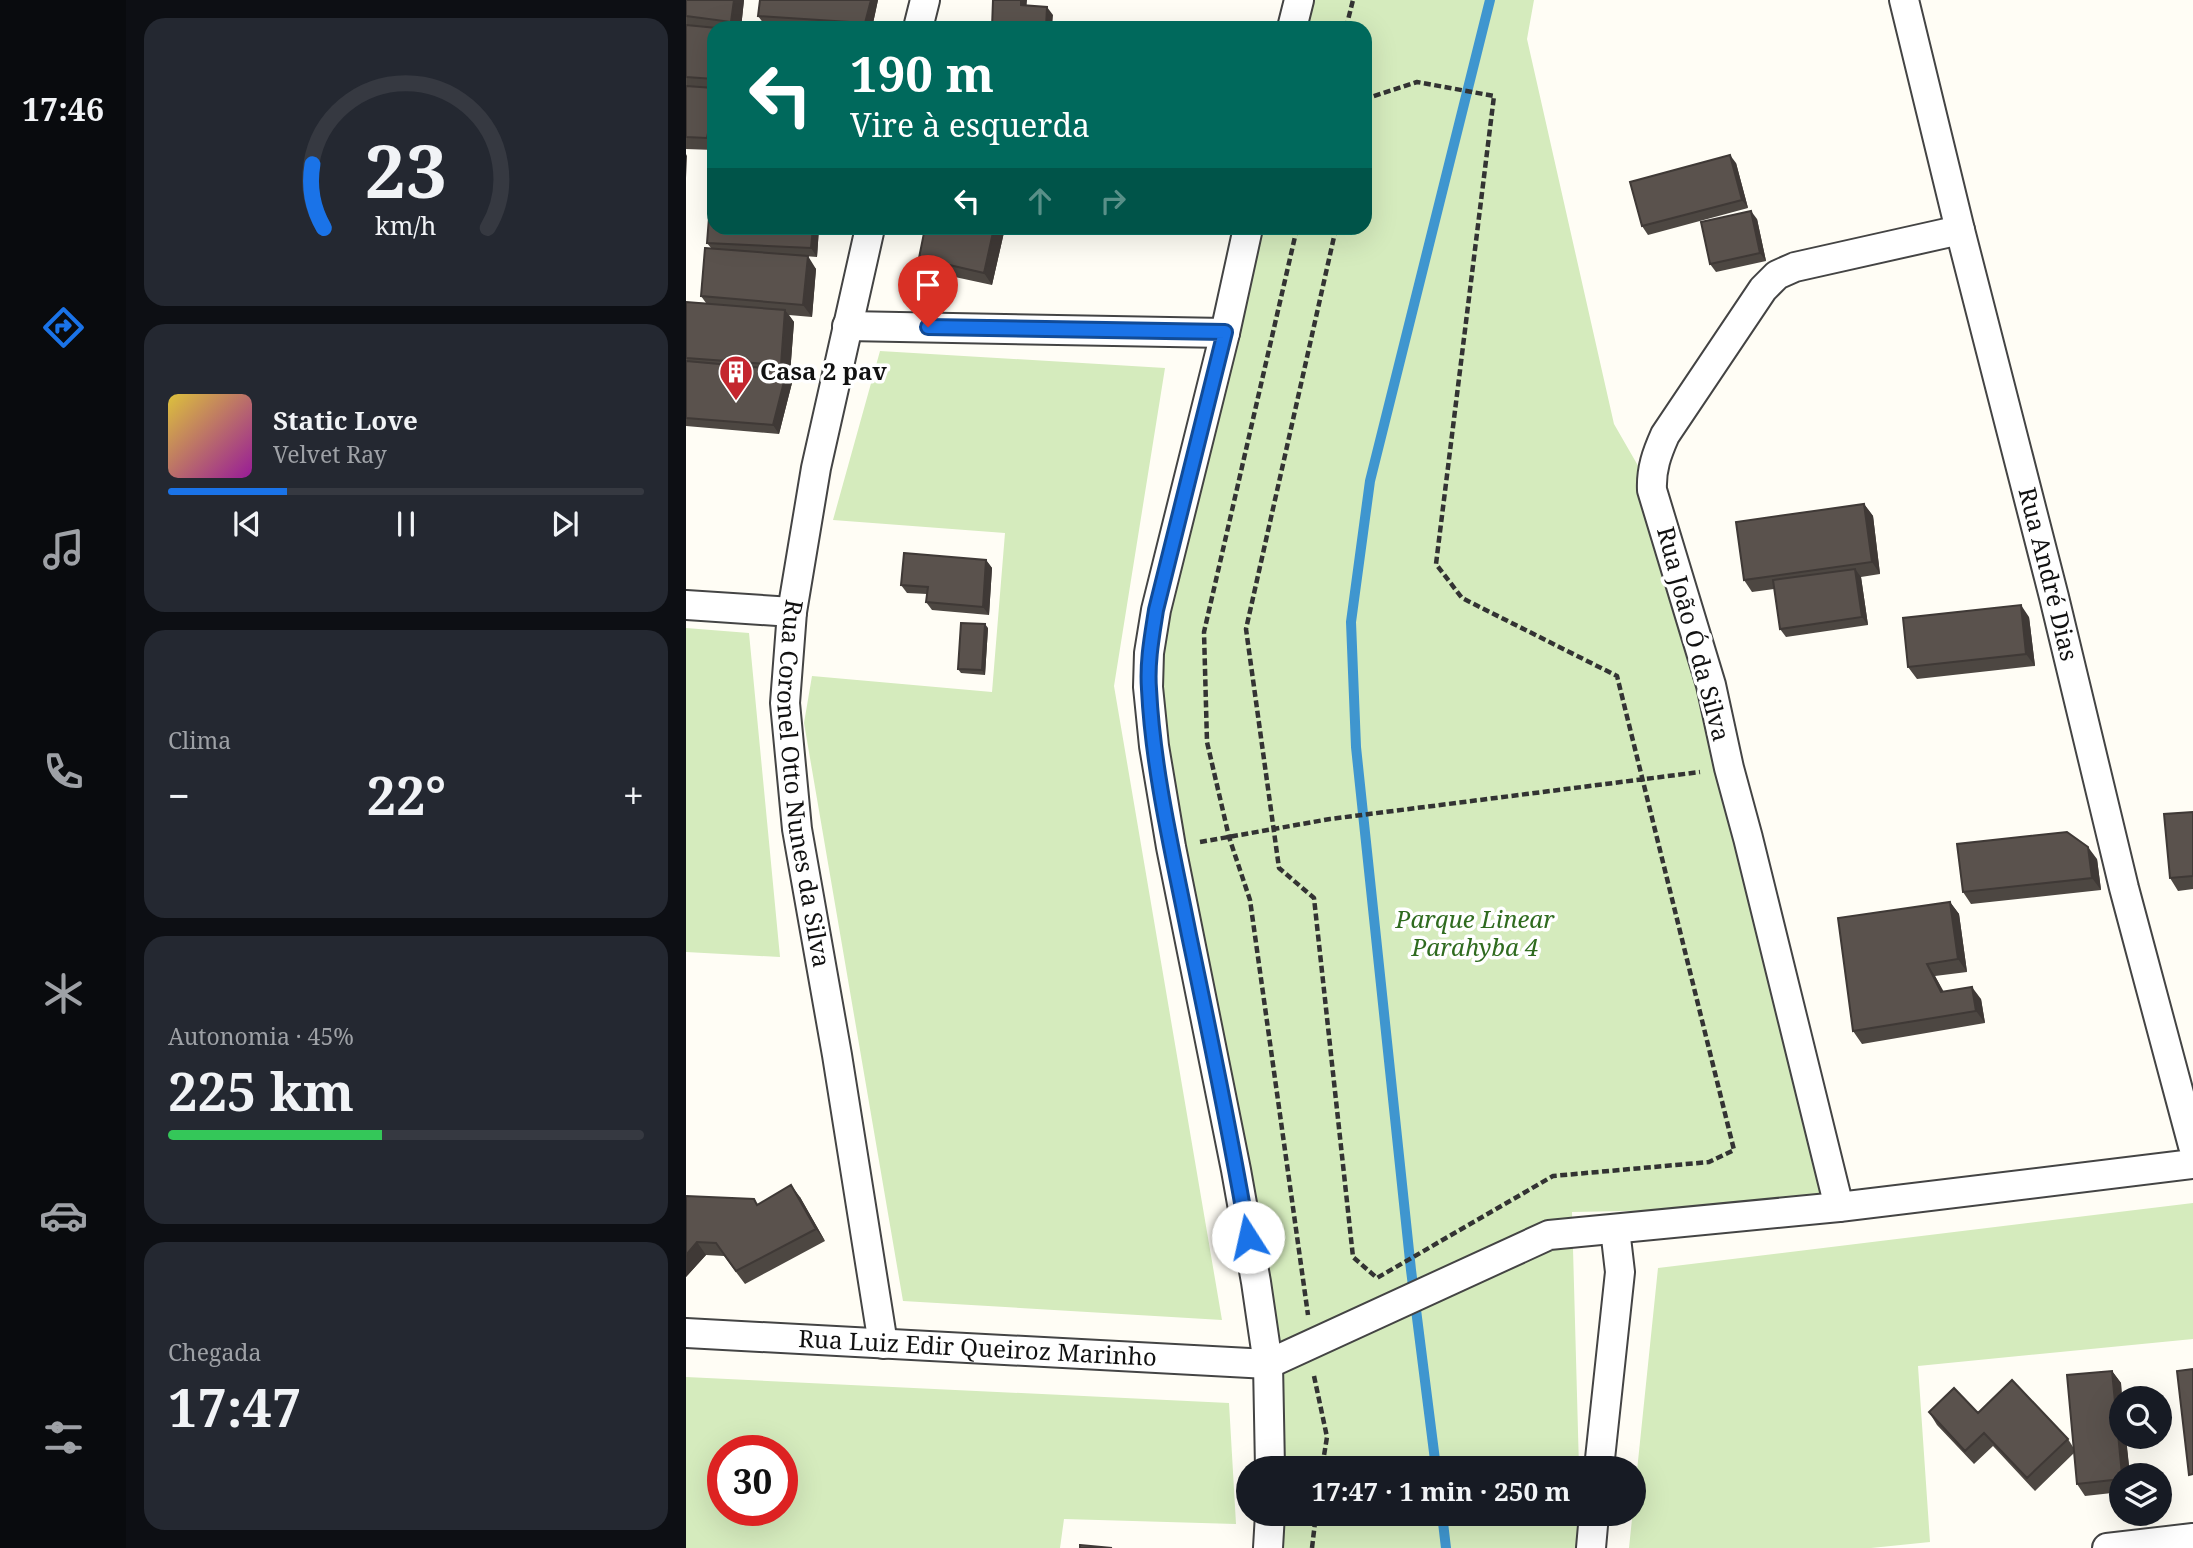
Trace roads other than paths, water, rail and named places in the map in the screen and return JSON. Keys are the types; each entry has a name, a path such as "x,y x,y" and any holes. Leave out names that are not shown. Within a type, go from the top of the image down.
{"street":[{"path":"920,21 925,0"},
{"path":"1294,21 1299,0"},
{"name":"Rua André Dias","path":"1904,0 2124,888 2193,1146"},
{"name":"Rua João Ó da Silva","path":"1839,1207 1752,851 1729,768 1711,685 1652,489 1652,477 1655,457 1665,435 1763,289 1777,275 1795,267 1960,230"},
{"name":"Rua Coronel Otto Nunes da Silva","path":"868,235 816,468 792,612 785,703 797,829 837,1055 883,1344"},
{"path":"1246,235 1156,610 1149,653 1149,687 1154,746 1171,847 1236,1170 1268,1364 1270,1456"},
{"path":"847,326 1225,332"},
{"path":"686,605 792,612"},
{"path":"1268,1364 1549,1235 1839,1207 2193,1164"},
{"path":"1600,1456 1620,1272 1615,1229"},
{"name":"Rua Luiz Edir Queiroz Marinho","path":"686,1334 1268,1364"},
{"path":"1268,1548 1269,1526"},
{"path":"1591,1548 1593,1526"},
{"path":"2107,1548 2193,1538"}],"waterway":[{"path":"1434,1456 1411,1270 1356,747 1351,622 1370,481 1490,0"},
{"path":"1443,1526 1446,1548"}],"place":[{"name":"Casa 2 pav","path":"736,402"}],"park label":[{"name":"Parque Linear Parahyba 4","path":"1475,934"}]}
